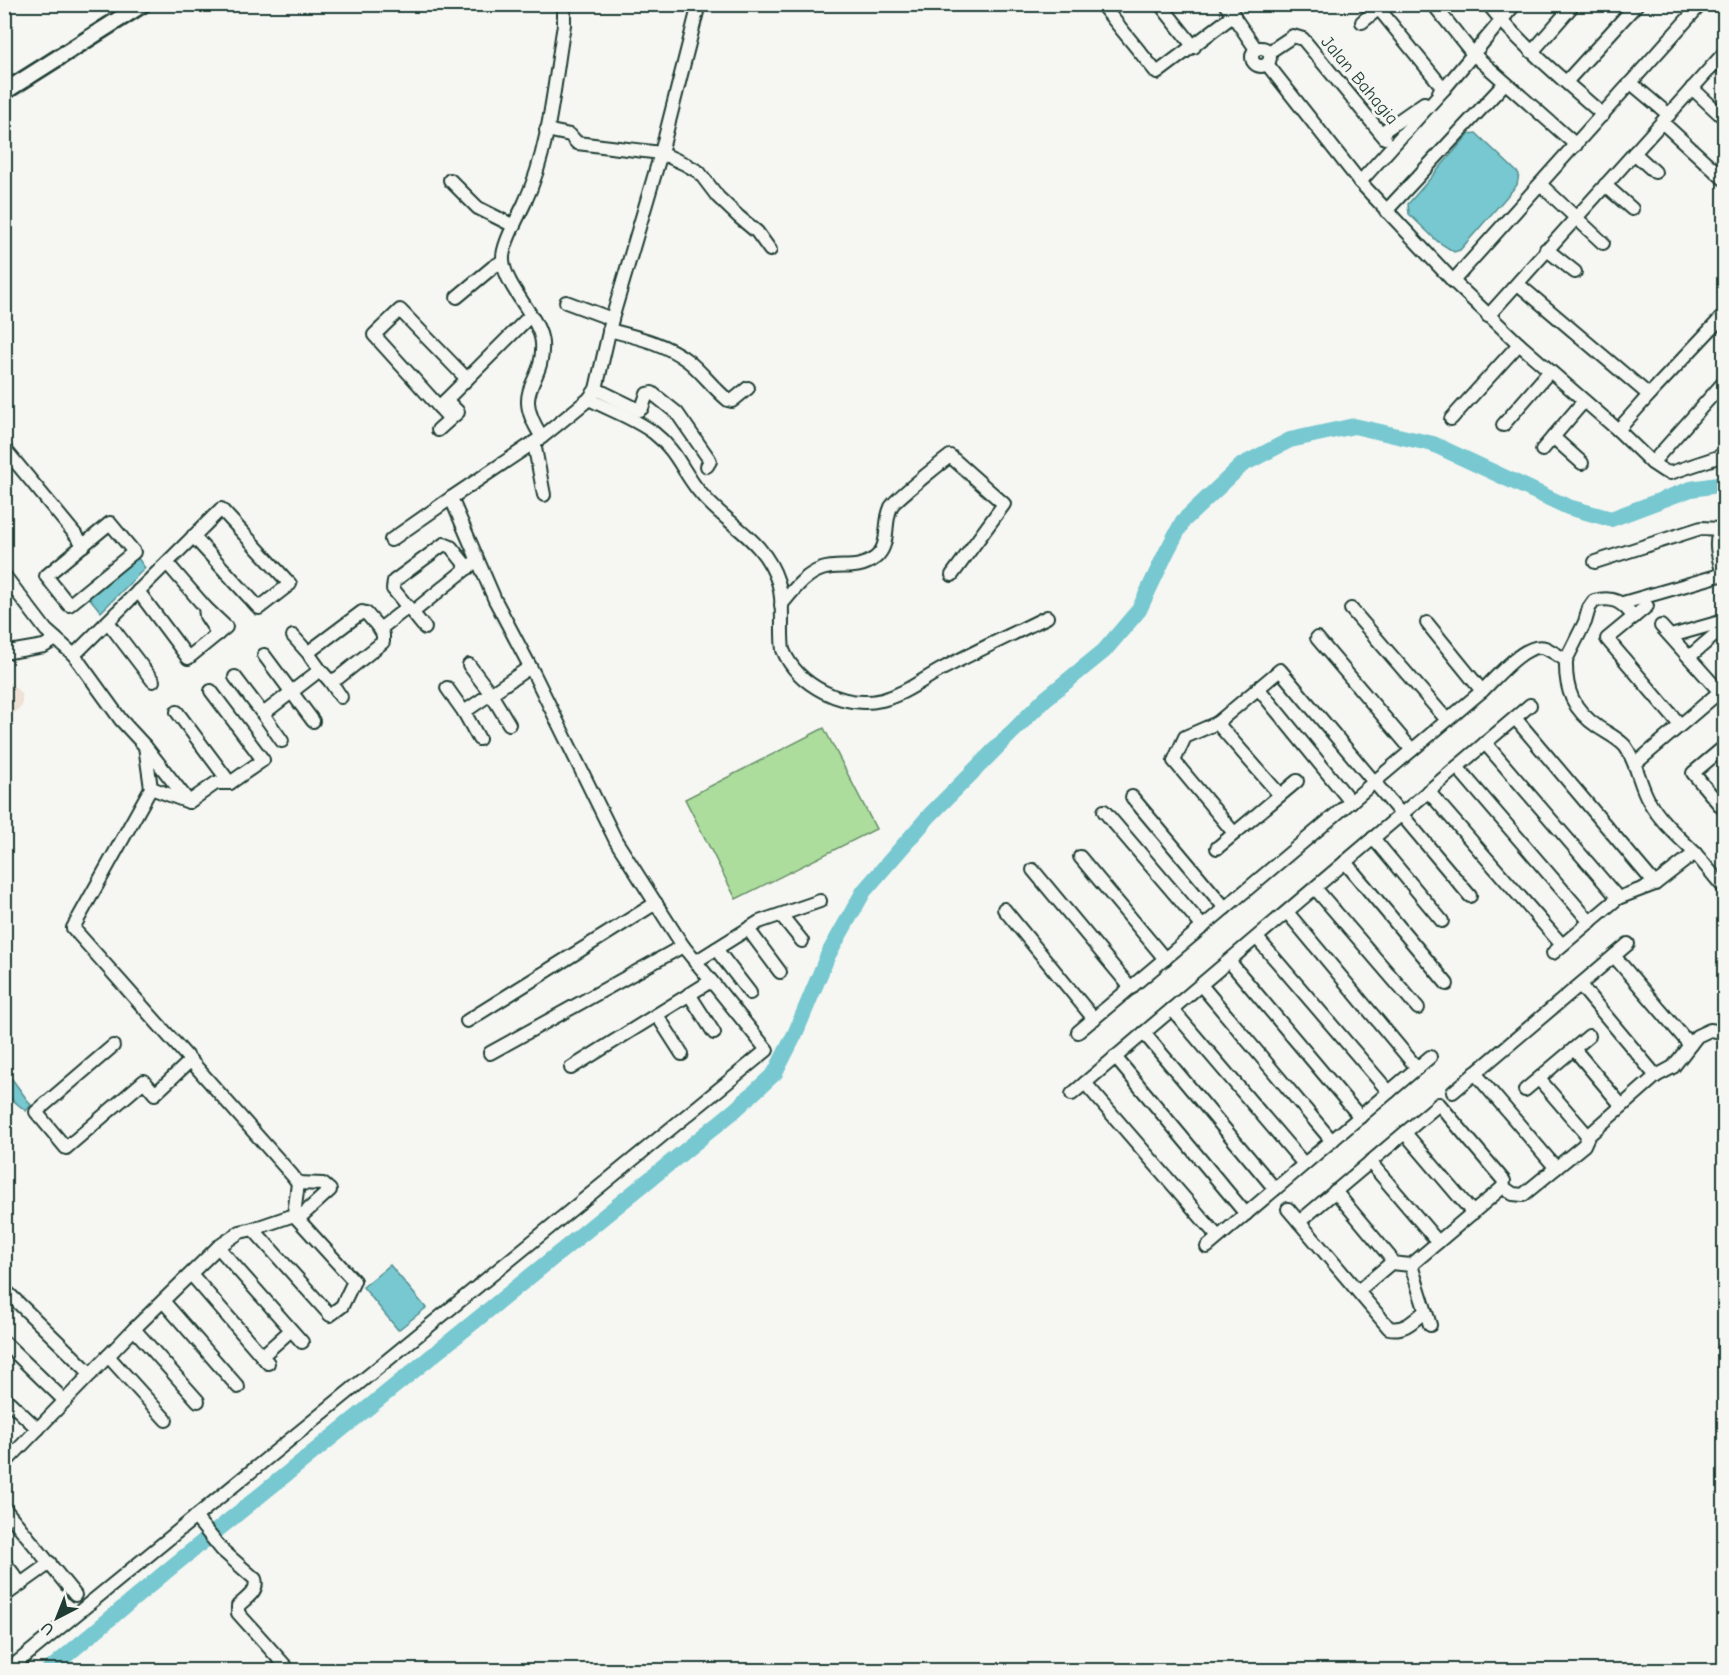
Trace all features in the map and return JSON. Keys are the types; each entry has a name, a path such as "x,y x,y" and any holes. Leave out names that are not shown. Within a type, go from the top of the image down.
{"main road":[{"path":"4,92 143,4"}],"street":[{"path":"544,495 538,440 528,409 527,396 540,363 541,335 511,282 503,261 504,251 536,178 564,25 564,4"},
{"path":"391,540 538,440 592,394 661,153 699,4"},
{"path":"1101,4 1157,73 1234,15"},
{"path":"1160,4 1194,46"},
{"path":"1225,4 1360,182 1453,281 1519,345 1664,471 1670,473 1725,455"},
{"path":"1433,4 1473,54 1576,146"},
{"path":"1488,4 1532,52 1603,115"},
{"path":"1360,182 1444,89 1515,4"},
{"path":"1532,52 1574,4"},
{"path":"1566,82 1637,4"},
{"path":"1453,281 1701,4"},
{"path":"1362,22 1381,7 1444,89"},
{"name":"Jalan Bahagia","path":"1264,55 1293,36 1303,39 1391,146"},
{"path":"1488,316 1546,249 1724,55"},
{"path":"1386,211 1505,83"},
{"path":"1631,83 1725,179"},
{"path":"1692,88 1725,118"},
{"path":"1381,133 1444,89"},
{"path":"546,130 570,135 577,142 661,153 699,172 718,197 757,232 770,250"},
{"path":"1634,153 1655,172"},
{"path":"450,180 478,208 514,226"},
{"path":"1541,185 1603,243"},
{"path":"1605,186 1632,209"},
{"path":"1546,249 1575,272"},
{"path":"457,297 503,261"},
{"path":"1518,284 1649,395"},
{"path":"566,302 680,355 728,400 732,401 748,388"},
{"path":"438,430 458,412 442,403 374,335 400,310 466,379"},
{"path":"1618,430 1725,315"},
{"path":"442,403 530,316"},
{"path":"1451,419 1519,345"},
{"path":"1503,424 1550,372"},
{"path":"1653,463 1725,382"},
{"path":"592,394 639,410 647,394 652,393 677,413 709,459 707,466"},
{"path":"592,394 654,433 674,452 697,490 765,554 778,583 782,649 787,661 801,676 822,692 853,701 882,700 914,687 943,669 1047,617"},
{"path":"1542,450 1584,401"},
{"path":"1553,437 1582,463"},
{"path":"4,448 84,545"},
{"path":"781,605 811,574 824,568 857,567 873,559 882,551 891,505 950,456 1004,504 952,575"},
{"path":"8,1671 198,1521 766,1052 765,1046 694,962 616,841 530,666 473,564 451,498"},
{"path":"74,655 193,536 221,509 290,584 259,608 193,536"},
{"path":"110,523 134,552 69,605 46,576 84,545 110,523"},
{"path":"1595,562 1701,528 1722,527 1717,547 1724,574 1623,603 1611,600 1594,601 1566,660 1567,685 1576,705 1589,720 1625,746 1635,764 1640,784 1650,804 1725,888"},
{"path":"425,628 393,589 394,581 444,544 473,564"},
{"path":"138,591 188,658 218,634 206,616 205,607 167,563"},
{"path":"380,629 473,564"},
{"path":"4,575 46,630 74,655 121,720 145,746 189,802"},
{"path":"1623,603 1634,617"},
{"path":"1647,606 1608,639 1680,725"},
{"path":"1351,609 1447,720"},
{"path":"309,654 362,612 366,613 380,629 383,642 338,678 330,681"},
{"path":"1671,636 1725,621"},
{"path":"108,622 153,681"},
{"path":"1427,623 1482,691"},
{"path":"1635,764 1722,690 1661,626"},
{"path":"1689,657 1725,627"},
{"path":"293,636 341,697"},
{"path":"1317,638 1412,750"},
{"path":"4,647 9,652 45,646 56,639"},
{"path":"1078,1032 1482,691 1521,653 1532,647 1544,647 1566,660"},
{"path":"264,655 314,721"},
{"path":"469,664 491,694 508,724"},
{"path":"464,712 530,666"},
{"path":"263,714 320,670"},
{"path":"1234,833 1174,761 1185,737 1217,723 1280,670 1470,896"},
{"path":"235,678 282,741"},
{"path":"447,688 479,738"},
{"path":"1258,688 1351,802"},
{"path":"189,802 216,783 230,783 263,760 211,691"},
{"path":"1072,1094 1530,705"},
{"path":"177,712 230,783"},
{"path":"1515,718 1654,884"},
{"path":"1217,723 1280,795"},
{"path":"1485,743 1618,898"},
{"path":"145,746 151,788 73,928 298,1183 298,1216 354,1281 342,1306 330,1315 253,1229"},
{"path":"1724,749 1693,773 1725,810"},
{"path":"1457,767 1590,922"},
{"path":"1217,848 1297,781"},
{"path":"151,788 189,802"},
{"path":"1428,791 1558,949 1618,898 1654,884 1695,853"},
{"path":"1132,797 1225,908"},
{"path":"1104,811 1203,927"},
{"path":"1373,838 1442,921"},
{"path":"1080,857 1165,959"},
{"path":"1345,862 1447,984"},
{"path":"1033,870 1131,988"},
{"path":"1315,888 1418,1008"},
{"path":"694,962 759,922 820,901"},
{"path":"467,1021 656,903"},
{"path":"1004,909 1094,1019"},
{"path":"1287,912 1417,1068"},
{"path":"781,915 802,941"},
{"path":"748,929 780,972"},
{"path":"1257,938 1389,1092"},
{"path":"1454,1092 1628,944"},
{"path":"490,1053 683,946"},
{"path":"716,949 750,993"},
{"path":"1614,956 1690,1045"},
{"path":"1229,961 1360,1117"},
{"path":"571,1068 711,981"},
{"path":"1201,985 1332,1141"},
{"path":"1580,985 1656,1076"},
{"path":"689,994 714,1033"},
{"path":"1172,1009 1304,1164"},
{"path":"657,1014 682,1054"},
{"path":"1503,1187 1513,1194 1523,1195 1584,1145 1588,1136 1656,1076 1673,1067 1697,1036 1710,1030 1725,1032"},
{"path":"1144,1033 1275,1189"},
{"path":"1525,1090 1589,1036"},
{"path":"113,1046 36,1112 66,1148 144,1082 149,1088 188,1058"},
{"path":"1574,1049 1622,1106"},
{"path":"1115,1057 1246,1214"},
{"path":"1207,1247 1430,1057"},
{"path":"1475,1073 1556,1168"},
{"path":"1539,1079 1588,1136"},
{"path":"1085,1083 1218,1238"},
{"path":"1299,1222 1439,1104 1504,1181 1503,1187 1411,1265 1391,1263 1358,1291"},
{"path":"1405,1133 1473,1213"},
{"path":"1370,1162 1438,1242"},
{"path":"7,1457 38,1429 134,1329 218,1247 240,1232 298,1216 330,1190 324,1184 298,1183"},
{"path":"1335,1191 1390,1257 1391,1263"},
{"path":"1288,1209 1389,1328 1405,1328 1425,1311"},
{"path":"298,1216 361,1281"},
{"path":"218,1247 302,1341"},
{"path":"1411,1265 1430,1325"},
{"path":"191,1274 265,1360 291,1330"},
{"path":"4,1289 91,1374"},
{"path":"162,1301 238,1387"},
{"path":"134,1329 198,1401"},
{"path":"4,1342 65,1401"},
{"path":"108,1356 166,1420"},
{"path":"4,1397 38,1429"},
{"path":"4,1508 75,1595"},
{"path":"198,1521 222,1550 256,1582 255,1590 238,1606 240,1616 288,1671"},
{"path":"4,1562 21,1584"},
{"path":"4,1596 50,1563"}],"shaded area":[{"path":"4,678 22,694 22,706 5,721"}],"green space":[{"path":"824,728 876,829 736,899 685,799"}],"water":[{"path":"1476,133 1519,174 1517,185 1460,250 1454,252 1437,241 1409,214 1408,204 1469,134"},
{"path":"135,554 145,568 101,612 87,595"},
{"path":"4,1068 31,1105 26,1111 5,1094"},
{"path":"390,1265 426,1308 398,1330 363,1287"}],"waterway":[{"path":"49,1670 168,1570 734,1111 775,1073 795,1034 828,955 864,891 930,815 1045,699 1104,651 1139,610 1183,521 1242,465 1290,440 1354,426 1433,444 1568,507 1611,519 1691,489 1724,484"}]}
